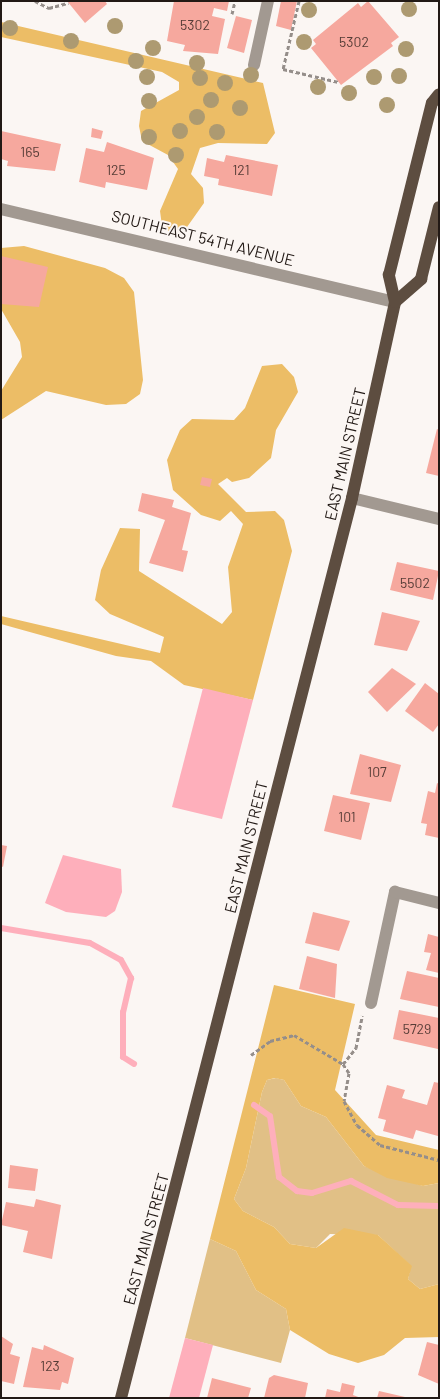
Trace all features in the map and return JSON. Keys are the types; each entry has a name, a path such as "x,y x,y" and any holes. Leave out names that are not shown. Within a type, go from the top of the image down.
{"main road":[{"name":"EAST MAIN STREET","path":"121,1398 352,498 396,302 389,275 432,103 439,94"},
{"path":"396,302 421,279 439,207"}],"street":[{"path":"254,64 268,1"},
{"name":"SOUTHEAST 54TH AVENUE","path":"1,209 396,302"},
{"path":"352,498 439,519"},
{"path":"370,1003 395,892 439,903"}],"path":[{"path":"36,1 49,8 68,3"},
{"path":"232,14 235,1"},
{"path":"299,1 283,69 339,82"},
{"path":"343,1064 352,1056 364,1011 370,1003"},
{"path":"251,1055 270,1041 294,1036 343,1064 349,1073 344,1101 357,1125 380,1146 439,1160"}],"shaded area":[{"path":"1,22 263,83 275,133 267,144 218,143 200,148 191,174 203,188 204,203 187,227 170,232 162,226 160,211 178,169 168,155 142,141 139,126 141,111 179,90 179,82 162,72 1,37"},
{"path":"24,246 105,268 124,278 134,292 143,380 140,394 126,404 106,405 46,391 1,420 1,391 22,357 20,342 1,309 1,248"},
{"path":"282,364 294,377 298,392 276,430 271,458 249,478 232,482 227,478 218,484 246,512 275,511 284,520 292,551 253,700 184,685 151,661 116,656 1,624 1,616 160,653 164,637 110,614 95,600 101,570 120,528 140,529 139,571 222,624 232,612 228,567 243,524 231,511 220,521 201,515 173,490 167,460 180,430 192,419 234,420 245,408 262,366"},
{"path":"203,688 253,700 222,819 172,807"},
{"path":"63,855 121,869 122,892 115,911 106,917 66,912 45,903"},
{"path":"274,985 355,1004 335,1090 376,1135 439,1150 439,1183 423,1186 387,1178 364,1166 326,1117 301,1106 284,1080 275,1078 267,1080 262,1092 246,1168 234,1199 243,1211 274,1227 290,1244 316,1248 344,1228 378,1235 412,1266 408,1279 420,1289 439,1284 439,1337 405,1338 384,1355 358,1363 329,1354 290,1330 286,1309 256,1290 236,1251 210,1239"},
{"path":"276,1078 284,1080 301,1106 326,1117 364,1166 423,1186 439,1183 439,1284 420,1289 408,1279 411,1266 378,1235 330,1234 316,1248 290,1244 274,1227 243,1211 234,1199 246,1168 262,1092 267,1080"},
{"path":"210,1239 236,1251 256,1290 286,1309 290,1330 281,1363 185,1338"},
{"path":"185,1338 213,1345 199,1398 169,1398"}],"building":[{"path":"67,1 105,1 107,4 85,23"},
{"path":"174,1 229,1 227,11 214,8 212,16 225,19 218,54 183,51 185,45 167,41"},
{"path":"281,1 297,1 291,30 276,26"},
{"path":"368,1 399,37 391,43 393,46 341,85 311,48 316,44 313,40 358,3 361,7"},
{"path":"236,16 252,20 244,53 227,48"},
{"path":"92,128 103,131 101,139 91,137"},
{"path":"1,131 61,144 55,171 7,166 8,161 1,159"},
{"path":"107,142 154,158 147,190 106,182 105,188 79,182 86,148 104,152"},
{"path":"226,155 278,165 272,196 218,185 219,179 204,176 207,158 224,162"},
{"path":"1,256 48,267 39,307 1,304"},
{"path":"437,429 439,430 439,476 426,473"},
{"path":"202,477 212,479 210,487 200,485"},
{"path":"142,493 174,500 172,507 191,513 182,550 188,551 183,572 149,563 165,520 138,511"},
{"path":"397,562 439,571 433,600 390,590"},
{"path":"382,612 420,621 407,651 374,645"},
{"path":"392,668 416,684 387,712 368,692"},
{"path":"425,683 439,694 439,724 433,732 405,711"},
{"path":"360,754 401,765 391,802 350,794"},
{"path":"437,783 439,784 439,838 425,835 427,824 421,823 428,791 435,793"},
{"path":"333,795 370,803 361,840 324,831"},
{"path":"1,845 7,846 3,867 1,866"},
{"path":"313,912 350,921 339,951 305,943"},
{"path":"428,934 439,937 439,973 426,970 431,953 424,952"},
{"path":"307,956 337,964 335,998 299,989"},
{"path":"407,971 439,978 439,1007 400,999"},
{"path":"399,1010 439,1018 438,1049 393,1039"},
{"path":"434,1082 439,1083 438,1136 416,1130 413,1139 383,1131 386,1120 378,1118 387,1085 405,1090 402,1098 427,1105"},
{"path":"10,1165 38,1169 35,1191 8,1188"},
{"path":"36,1199 61,1205 52,1259 23,1252 28,1231 1,1225 6,1202 34,1207"},
{"path":"1,1336 13,1344 10,1354 20,1357 14,1384 1,1381"},
{"path":"427,1342 439,1345 439,1384 418,1375"},
{"path":"44,1345 74,1358 68,1384 62,1382 60,1390 23,1387 32,1347 43,1350"},
{"path":"274,1375 308,1383 305,1398 264,1398 269,1378"},
{"path":"212,1378 251,1388 248,1398 207,1398"},
{"path":"342,1383 355,1386 353,1395 361,1398 325,1398 327,1389 340,1392"},
{"path":"379,1391 405,1397 405,1398 377,1398"}],"waterway":[{"path":"1,928 90,943 121,960 131,978 123,1012 123,1057 134,1064"},
{"path":"254,1105 270,1116 279,1177 297,1191 312,1193 351,1181 398,1205 439,1206"}]}
